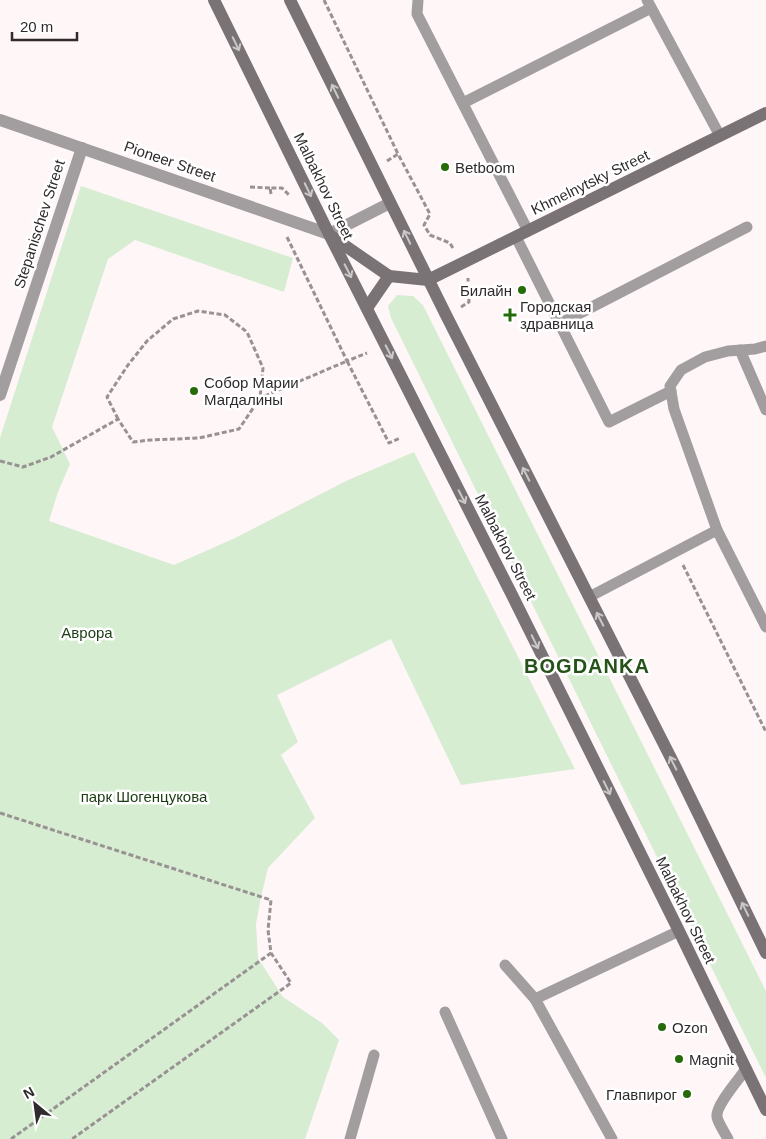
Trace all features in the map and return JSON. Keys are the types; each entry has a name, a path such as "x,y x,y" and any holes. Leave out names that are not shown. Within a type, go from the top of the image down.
{"main road":[{"name":"Malbakhov Street","path":"214,0 766,1110"},
{"path":"290,0 428,280 675,766 766,953"},
{"name":"Khmelnytsky Street","path":"428,280 766,113"},
{"path":"330,234 389,276 428,280"},
{"path":"367,308 389,276"}],"street":[{"name":"Pioneer Street","path":"0,120 330,234"},
{"name":"Stepanischev Street","path":"0,395 82,148"},
{"path":"330,234 390,203"}],"lane":[{"path":"418,0 418,14 463,104 522,234 559,324 609,422 671,391"},
{"path":"463,104 649,4 720,136"},
{"path":"559,324 747,227"},
{"path":"766,346 755,349 728,350 705,357 681,370 670,386 674,409 717,530 766,627"},
{"path":"740,350 766,410"},
{"path":"589,597 717,530"},
{"path":"535,1000 678,931"},
{"path":"505,965 535,1000 612,1139"},
{"path":"445,1012 502,1139"},
{"path":"350,1139 374,1055"},
{"path":"728,1139 717,1117 718,1111 721,1103 746,1070"}],"path":[{"path":"324,0 398,154 430,214 424,225 430,235 450,243"},
{"path":"387,161 398,154"},
{"path":"271,194 270,188 282,188 290,196"},
{"path":"286,234 388,442 400,438"},
{"path":"460,307 469,302 468,278"},
{"path":"198,311 224,315 247,332 263,368 260,398 239,429 199,438 133,442 107,397 128,365 147,341 173,319 198,311"},
{"path":"260,398 367,353"},
{"path":"0,461 23,467 51,457 118,419"},
{"path":"676,551 766,732"},
{"path":"0,813 271,900 268,930 271,953 292,983 72,1139"},
{"path":"10,1139 271,953"}],"green space":[{"name":"парк Шогенцукова","path":"81,186 293,258 284,292 135,240 108,259 52,427 70,464 58,492 49,521 174,565 235,538 348,480 414,452 575,769 461,785 391,639 277,695 298,742 281,755 315,818 268,868 256,924 258,958 283,997 322,1023 339,1040 305,1139 0,1139 0,438"},
{"path":"397,295 413,296 423,305 766,991 766,1078 391,318 388,306"}],"place":[{"name":"Betboom","path":"445,167"},
{"name":"Билайн","path":"522,290"},
{"name":"Городская здравница","path":"510,315"},
{"name":"Собор Марии Магдалины","path":"194,391"},
{"name":"Ozon","path":"662,1027"},
{"name":"Magnit","path":"679,1059"},
{"name":"Главпирог","path":"687,1094"}],"district":[{"name":"BOGDANKA","path":"587,666"}],"park label":[{"name":"Аврора","path":"87,632"}]}
